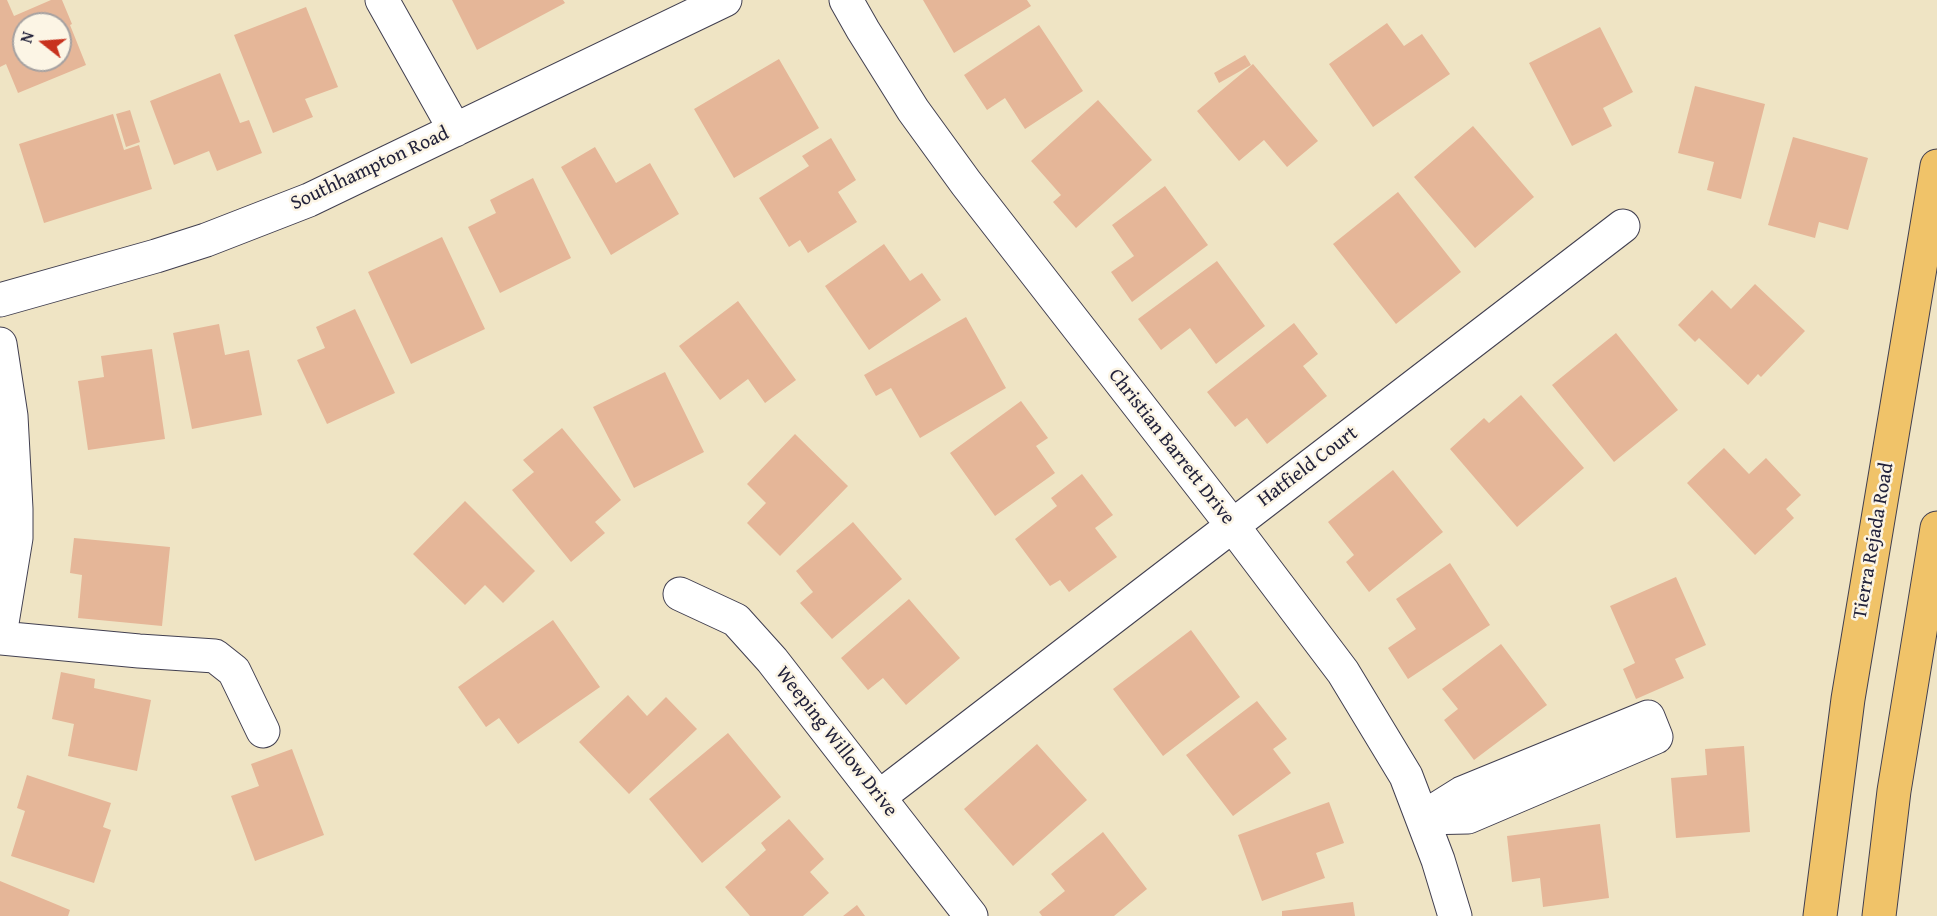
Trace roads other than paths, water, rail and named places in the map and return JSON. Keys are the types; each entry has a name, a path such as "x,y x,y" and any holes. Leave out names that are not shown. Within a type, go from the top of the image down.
{"main road":[{"name":"Tierra Rejada Road","path":"1820,916 1848,699 1937,166"},
{"path":"1879,916 1894,791 1937,528"}],"street":[{"path":"382,0 455,130"},
{"name":"Southhampton Road","path":"0,300 206,240 309,200 726,0"},
{"name":"Christian Barrett Drive","path":"846,0 913,110 966,183 1232,525 1343,672 1406,776 1438,860 1455,916"},
{"name":"Hatfield Court","path":"879,797 1623,226"},
{"path":"0,345 11,416 16,509 16,538 0,637 215,656 234,671 263,731"},
{"name":"Weeping Willow Drive","path":"680,594 736,620 772,660 971,916"},
{"path":"1422,818 1462,793 1652,727"}]}
